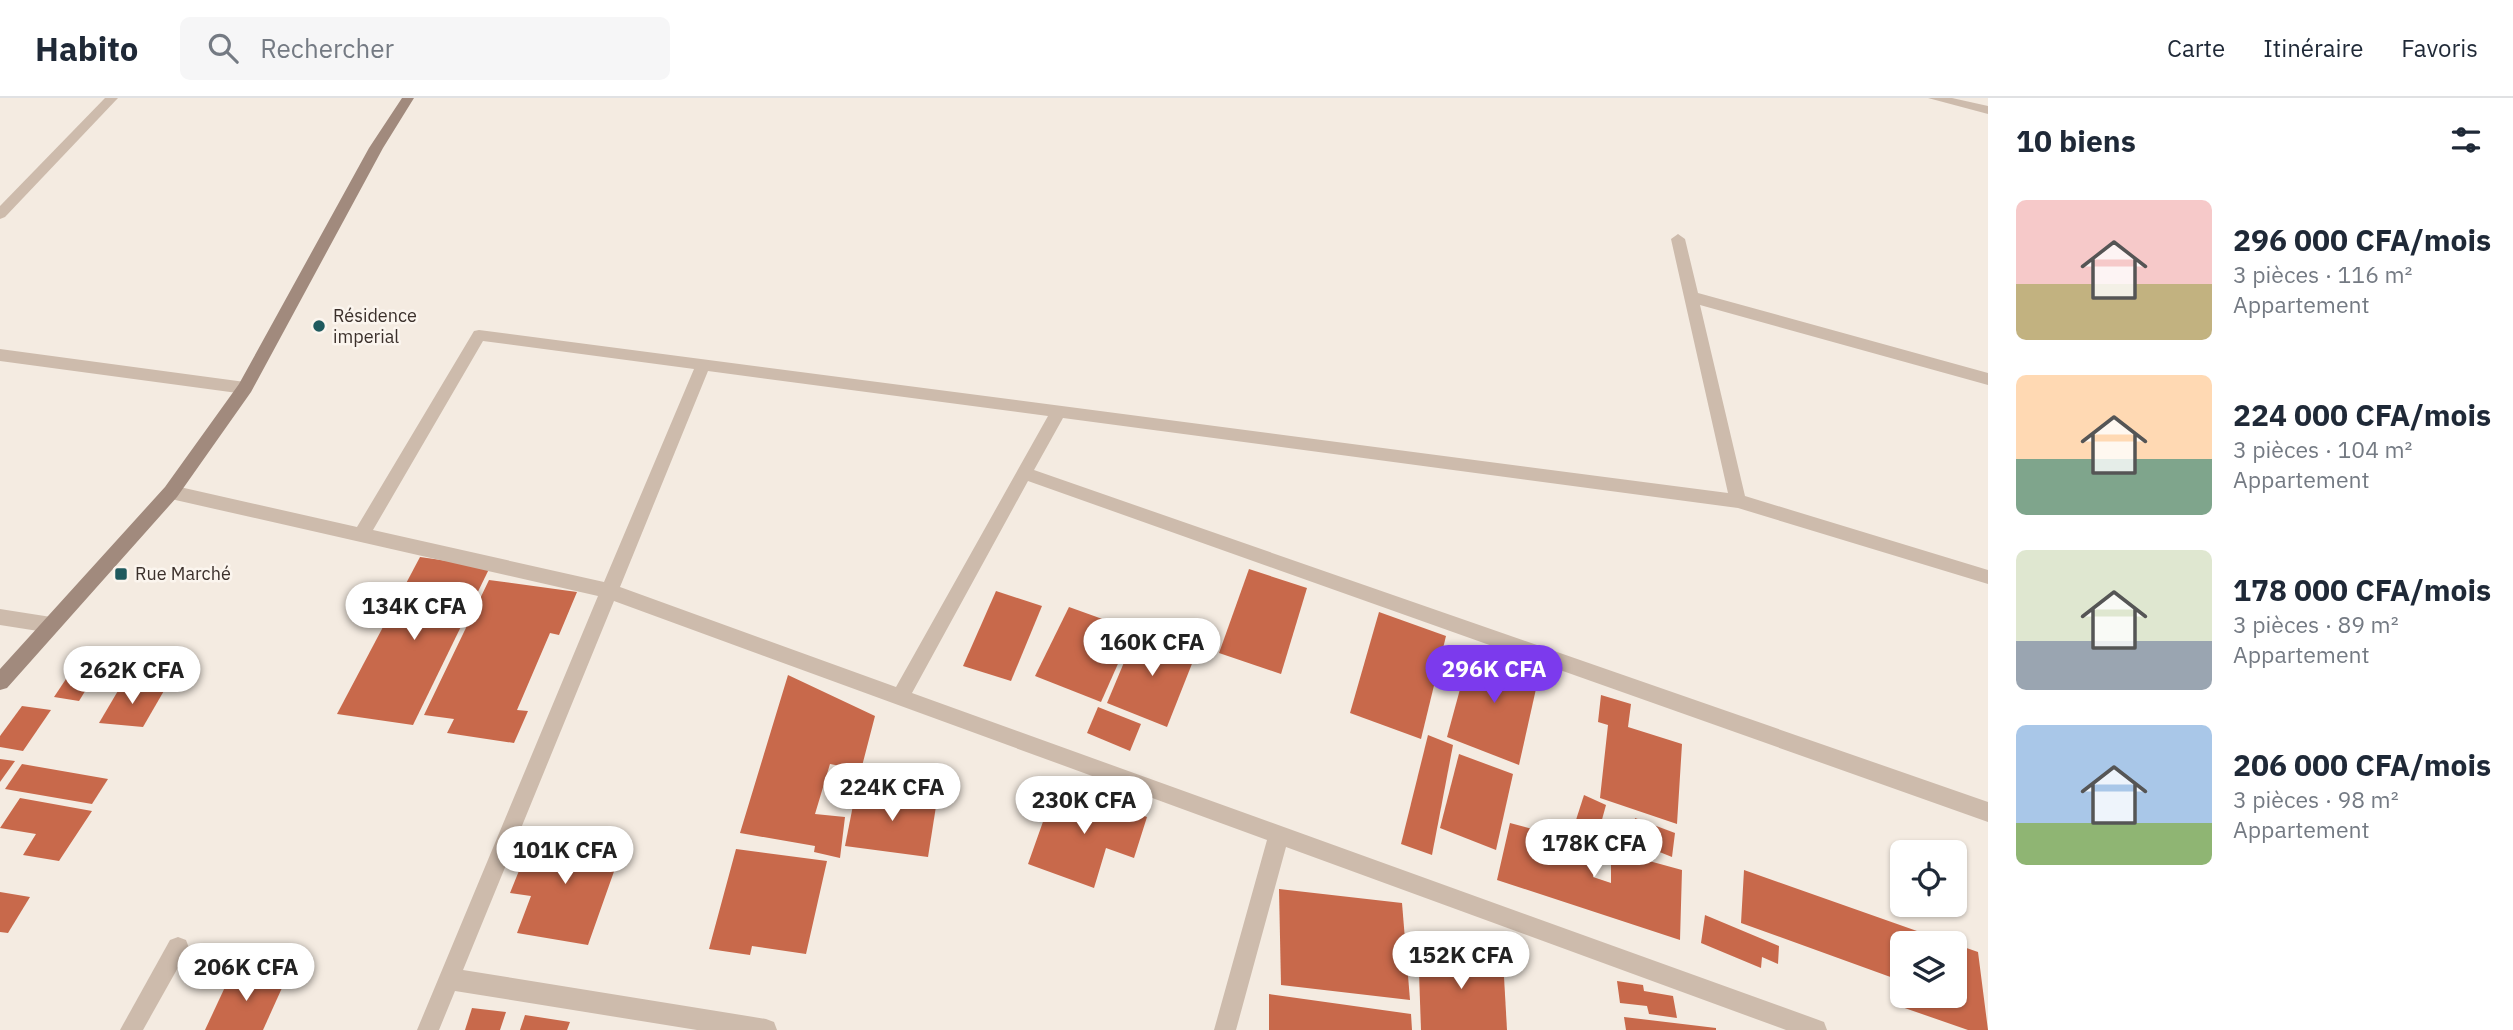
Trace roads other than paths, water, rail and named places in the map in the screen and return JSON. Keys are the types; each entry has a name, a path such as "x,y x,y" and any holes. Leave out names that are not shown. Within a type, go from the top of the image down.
{"main road":[{"path":"0,682 171,492 245,388 376,148 408,98"}],"street":[{"path":"0,214 112,98"},
{"path":"1934,98 1988,110"},
{"path":"1678,239 1738,501"},
{"path":"1692,298 1988,379"},
{"path":"361,535 479,335 1738,501 1988,577"},
{"path":"0,355 245,388"},
{"path":"428,1030 703,365"},
{"path":"900,697 1058,412"},
{"path":"1024,473 1988,812"},
{"path":"171,492 609,591 1816,1030"},
{"path":"0,617 51,625"},
{"path":"1225,1030 1279,835"},
{"path":"131,1030 178,948"},
{"path":"449,979 766,1030"}],"place":[{"name":"Résidence imperial","path":"319,326"},
{"name":"Rue Marché","path":"121,574"}]}
